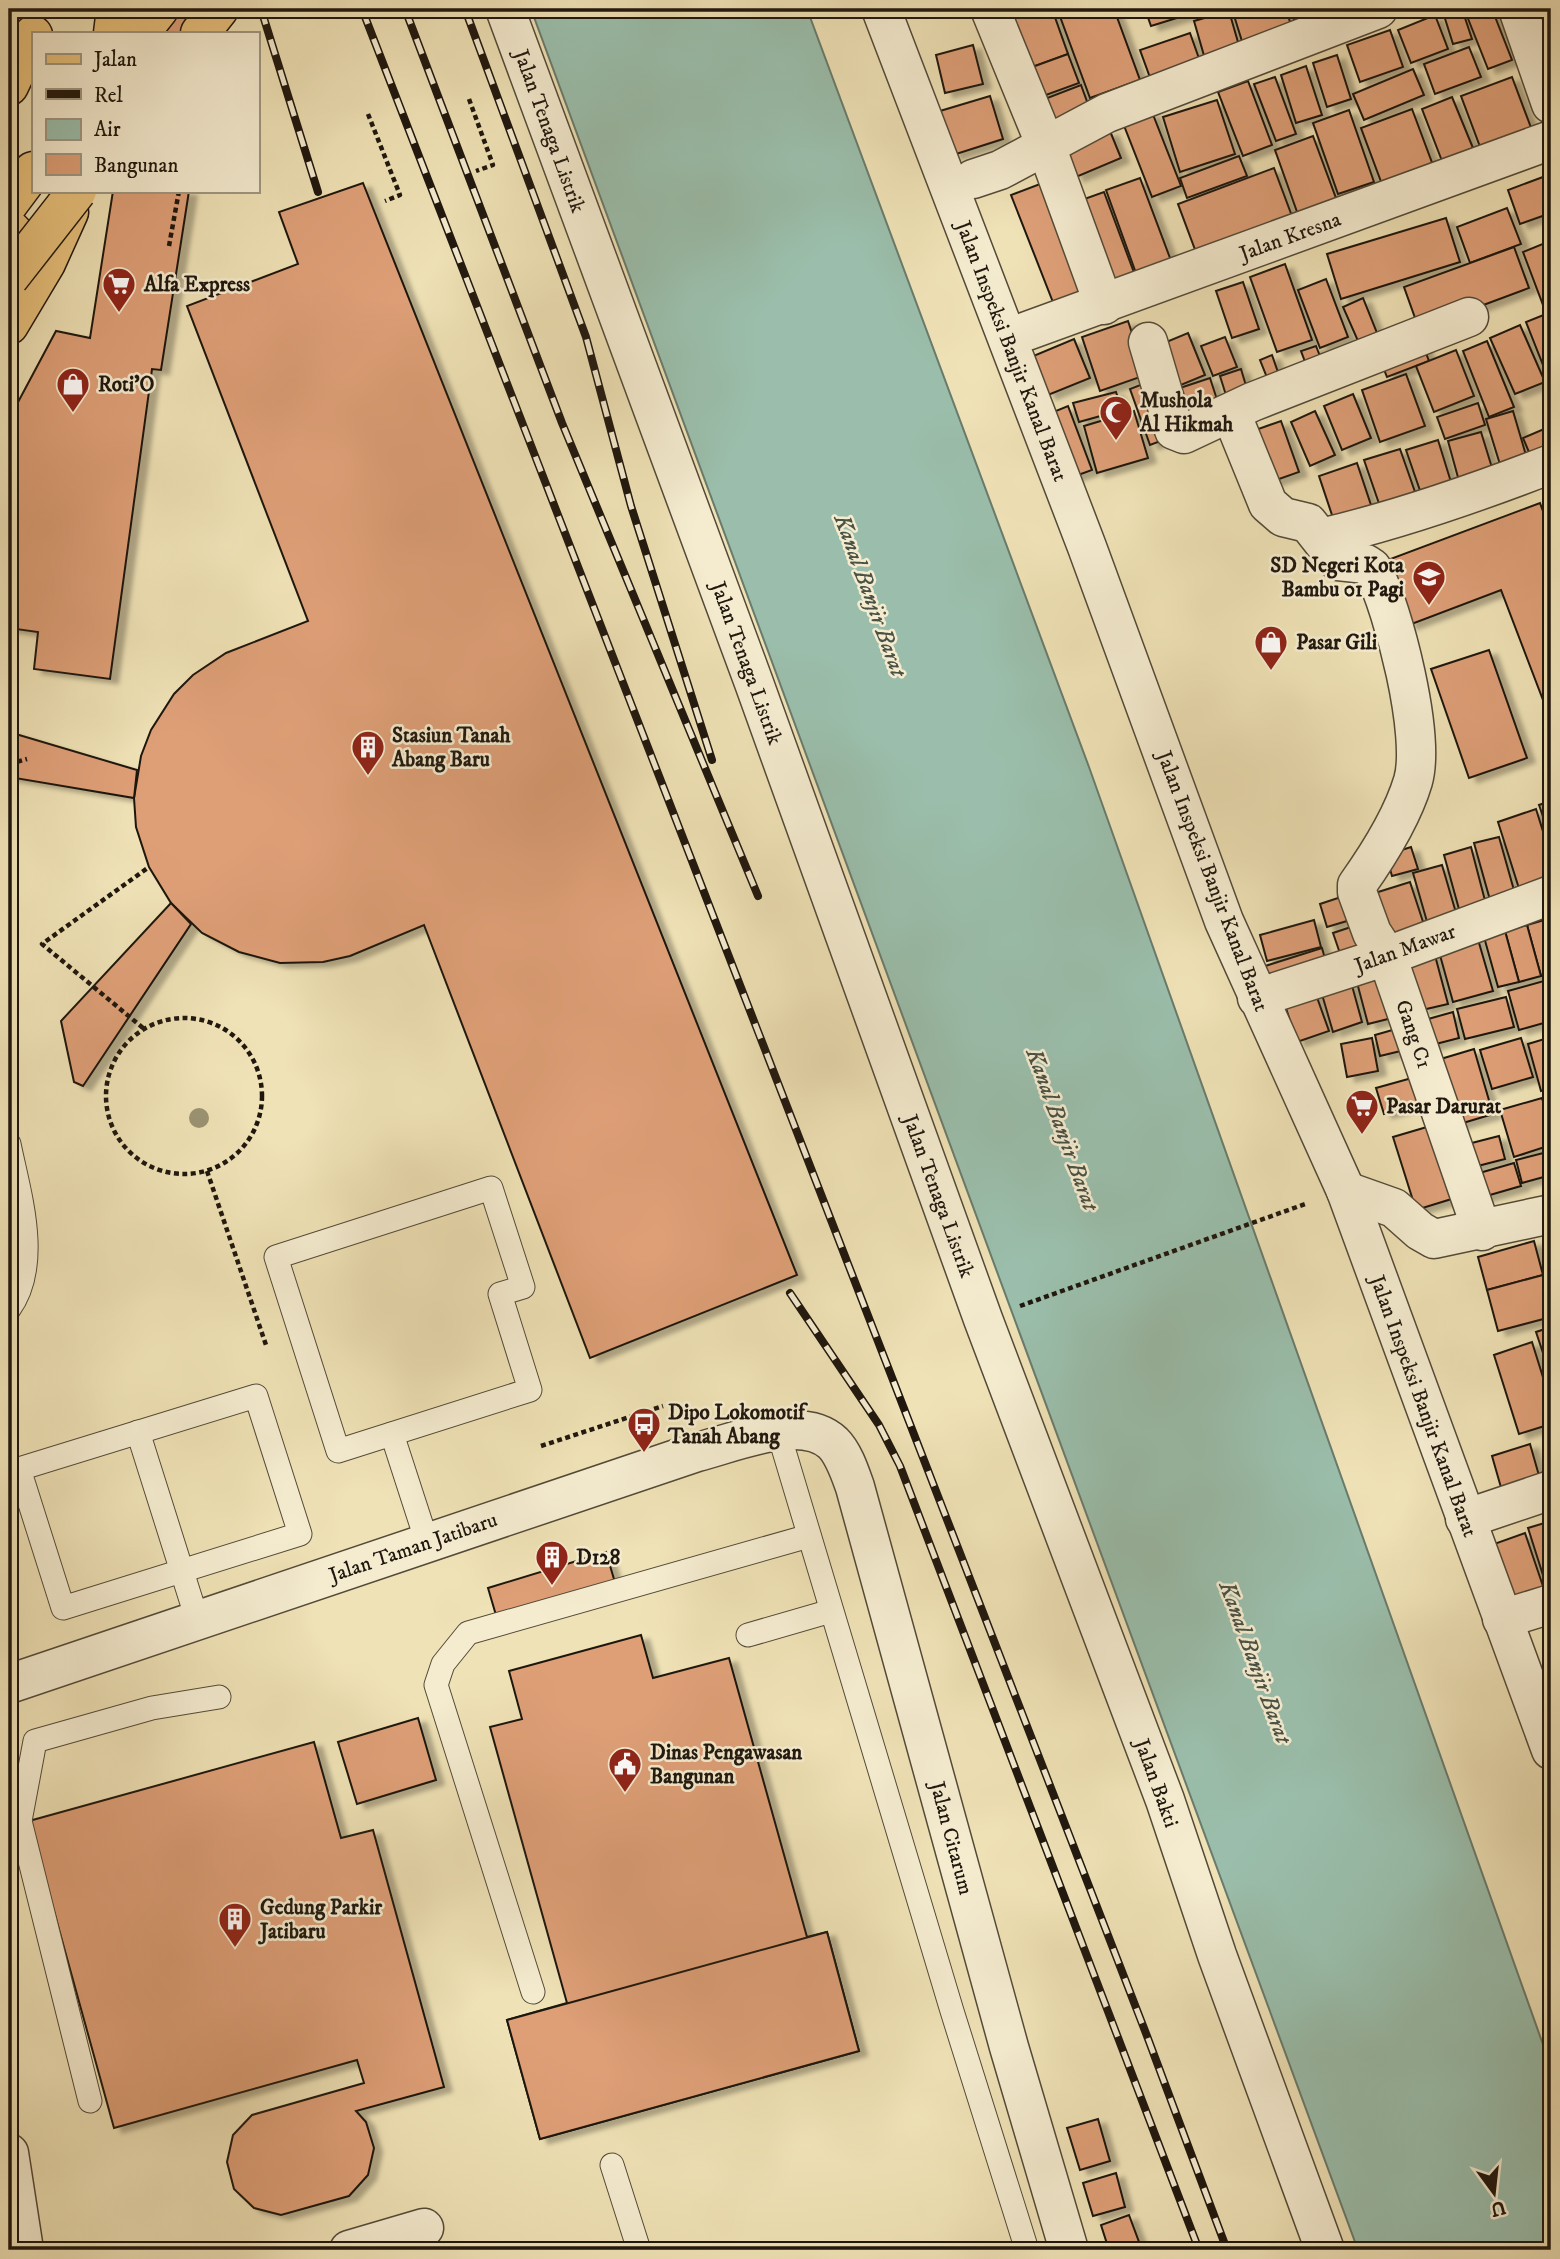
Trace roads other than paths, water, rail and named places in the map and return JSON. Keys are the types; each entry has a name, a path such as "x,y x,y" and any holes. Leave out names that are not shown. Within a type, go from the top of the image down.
{"main road":[{"path":"35,32 43,9"},
{"path":"113,32 116,9"},
{"path":"141,32 159,9"},
{"path":"201,32 219,9"},
{"path":"9,86 32,38"},
{"path":"9,203 32,172"},
{"path":"19,285 76,192"},
{"path":"9,229 22,243 27,256 9,325"}],"street":[{"name":"Jalan Tenaga Listrik","path":"505,9 759,696 996,1314"},
{"name":"Jalan Inspeksi Banjir Kanal Barat","path":"881,9 1077,520 1224,921 1346,1191 1551,1750"},
{"path":"990,9 1046,146 1104,305"},
{"path":"973,179 1000,170 1107,113 1378,9"},
{"path":"1518,9 1551,104"},
{"name":"Jalan Kresna","path":"1027,331 1551,140"},
{"path":"1148,342 1174,430 1184,434 1469,317"},
{"path":"1231,413 1268,505 1283,517 1303,520 1321,538 1373,525 1551,464"},
{"name":"Gang C1","path":"1321,538 1338,561 1366,564 1372,568 1409,688 1417,746 1413,780 1397,819 1357,886 1357,892 1372,933 1387,957 1482,1231"},
{"name":"Jalan Mawar","path":"1257,998 1387,957 1551,895"},
{"path":"1346,1191 1394,1208 1420,1231 1434,1239 1482,1231 1551,1214"},
{"name":"Jalan Bakti","path":"996,1314 1217,1955 1325,2250"},
{"name":"Jalan Taman Jatibaru","path":"9,1684 697,1452 778,1432 808,1429 821,1433"},
{"name":"Jalan Citarum","path":"821,1433 835,1445 856,1487 1009,2047 1069,2250"},
{"path":"1465,1519 1551,1490"},
{"path":"1502,1619 1551,1604"},
{"path":"9,2153 12,2198 24,2250"},
{"path":"349,2250 424,2228"}],"lane":[{"path":"9,1144 28,1241 13,1303"},
{"path":"491,1188 523,1287 500,1294 530,1390 392,1434 338,1451 276,1257 491,1188"},
{"path":"9,1264 13,1303"},
{"path":"256,1395 300,1534 63,1608 19,1469 138,1432 256,1395"},
{"path":"138,1432 197,1619"},
{"path":"778,1432 1027,2250"},
{"path":"392,1434 427,1542"},
{"path":"533,1992 436,1685 443,1664 468,1633 809,1536"},
{"path":"748,1635 831,1611"},
{"path":"90,2101 14,1818 35,1741 152,1708 219,1697"},
{"path":"612,2165 639,2250"}],"water":[{"name":"Kanal Banjir Barat","path":"531,9 807,9 1089,767 1551,2067 1551,2250 1358,2250"}],"railway":[{"path":"261,9 318,192"},
{"path":"362,9 1147,2036 1227,2250"},
{"path":"405,9 562,423 758,896"},
{"path":"465,9 586,337 631,506 712,760"},
{"path":"790,1293 879,1425 900,1466 1199,2250"}],"place":[{"name":"Alfa Express","path":"119,314"},
{"name":"Roti'O","path":"73,414"},
{"name":"Mushola Al Hikmah","path":"1116,442"},
{"name":"SD Negeri Kota Bambu 01 Pagi","path":"1429,607"},
{"name":"Pasar Gili","path":"1271,672"},
{"name":"Stasiun Tanah Abang Baru","path":"368,777"},
{"name":"Pasar Darurat","path":"1362,1136"},
{"name":"Dipo Lokomotif Tanah Abang","path":"644,1454"},
{"name":"D128","path":"552,1587"},
{"name":"Dinas Pengawasan Bangunan","path":"625,1794"},
{"name":"Gedung Parkir Jatibaru","path":"235,1949"}]}
